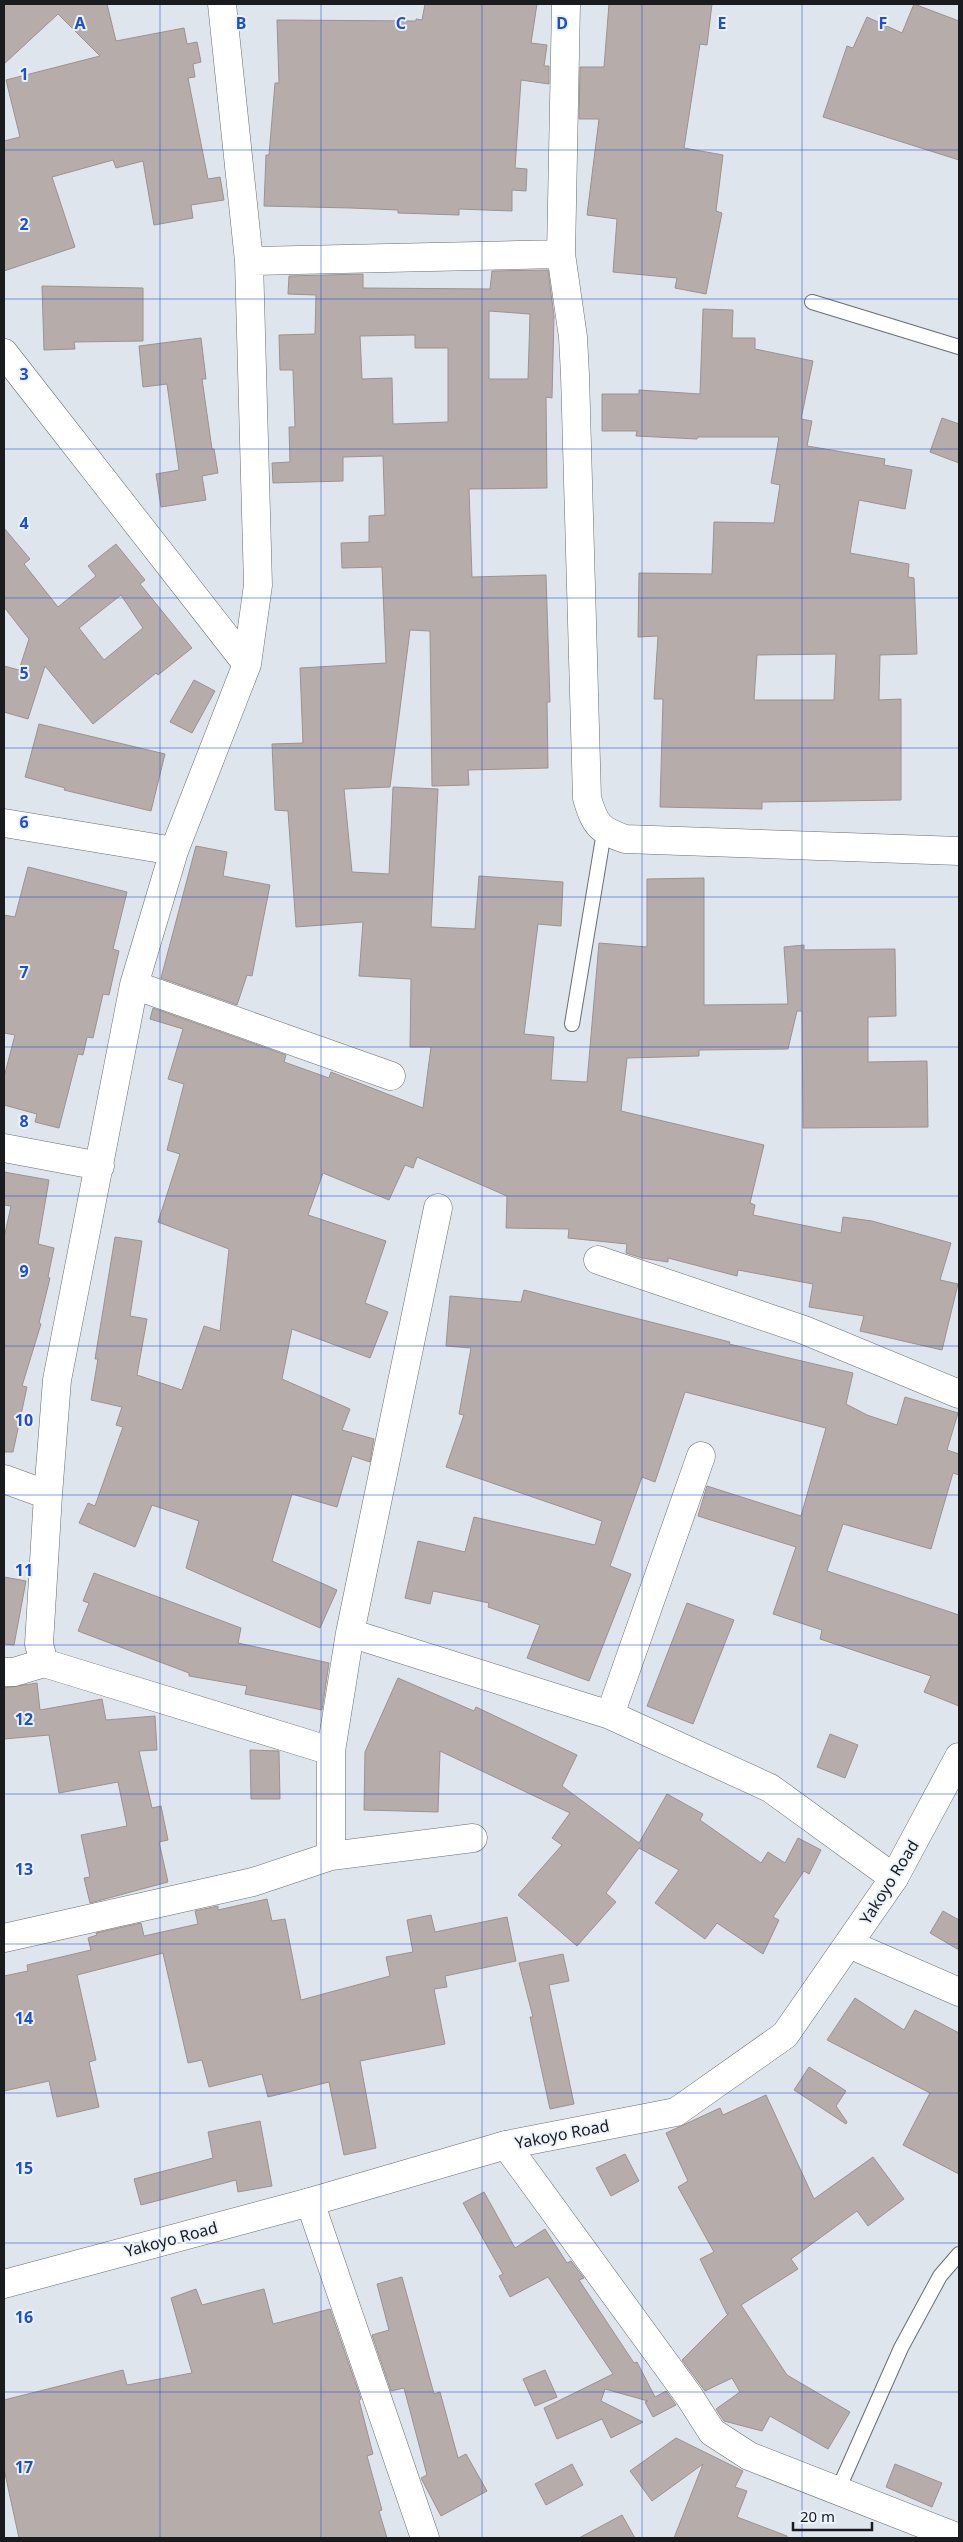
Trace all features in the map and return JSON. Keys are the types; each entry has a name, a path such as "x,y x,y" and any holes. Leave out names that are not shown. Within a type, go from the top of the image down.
{"street":[{"path":"44,1663 39,1644 57,1380 134,985 174,851 247,664 258,585 249,260 222,4"},
{"path":"566,4 561,254 573,337 587,798 593,818 604,832 625,839 959,851"},
{"path":"249,260 561,254"},
{"path":"4,353 247,664"},
{"path":"4,824 174,851"},
{"path":"134,985 391,1076"},
{"path":"4,1148 100,1166"},
{"path":"331,1856 331,1751 350,1633 438,1208"},
{"path":"598,1260 804,1330 959,1394"},
{"path":"610,1715 701,1456"},
{"path":"4,1479 48,1495"},
{"path":"350,1633 610,1715 770,1788 894,1878"},
{"path":"4,1672 14,1672 44,1663 331,1751"},
{"name":"Yakoyo Road","path":"4,2284 310,2202 506,2144 676,2112 785,2035 894,1878 958,1763"},
{"path":"4,1938 253,1882 331,1856 473,1838"},
{"path":"850,1944 959,1992"},
{"path":"506,2144 712,2432 749,2456 959,2538"},
{"path":"310,2202 425,2538"}],"lane":[{"path":"812,302 959,347"},
{"path":"572,1024 604,832"},
{"path":"838,2490 901,2348 940,2276 959,2254"}],"building":[{"path":"4,4 107,4 116,41 184,28 187,44 197,42 201,62 193,64 195,77 188,78 208,179 220,177 224,200 191,205 193,218 154,225 143,161 116,168 113,160 52,177 75,247 4,271 4,141 20,137 6,80 100,56 58,14 4,64"},
{"path":"425,4 537,4 531,43 547,45 544,66 549,66 549,84 521,80 515,168 527,169 526,191 512,190 512,211 459,209 459,215 398,213 398,210 264,206 266,155 269,155 275,83 279,83 277,20 416,21 416,19 422,20"},
{"path":"609,4 712,4 707,45 700,44 684,148 723,155 716,211 722,213 706,294 675,288 677,278 613,272 617,219 587,215 599,119 579,119 580,67 604,67"},
{"path":"914,4 959,21 959,160 823,117 847,46 853,48 867,17 902,33"},
{"path":"548,270 554,316 552,398 546,397 547,488 469,489 472,577 546,575 550,702 547,702 548,768 468,770 469,785 432,786 430,631 410,630 390,787 344,789 352,872 389,874 393,787 438,789 431,927 475,929 479,876 563,882 561,926 538,924 524,1034 554,1037 551,1080 587,1082 599,943 647,947 647,879 704,878 704,1005 788,1004 784,947 804,945 804,950 895,949 896,1016 868,1017 868,1062 927,1061 928,1127 803,1128 802,1011 797,1011 788,1049 699,1050 699,1056 627,1058 621,1111 764,1145 750,1203 755,1205 753,1215 841,1233 843,1217 872,1221 951,1243 940,1280 958,1284 942,1350 860,1331 864,1316 809,1307 813,1284 738,1270 737,1276 668,1258 668,1262 642,1258 626,1253 627,1244 568,1238 569,1229 506,1228 507,1196 417,1157 413,1168 405,1165 389,1200 323,1173 308,1215 386,1241 365,1303 388,1312 370,1358 292,1329 282,1379 350,1409 342,1430 374,1439 370,1462 352,1456 337,1507 292,1494 272,1561 337,1590 320,1628 186,1568 199,1521 152,1505 135,1547 79,1523 88,1503 95,1506 123,1427 116,1425 122,1407 91,1400 98,1359 95,1359 115,1237 142,1241 130,1316 147,1319 137,1375 182,1390 204,1326 220,1331 229,1249 158,1222 180,1154 167,1150 184,1084 168,1079 183,1029 150,1019 153,1008 286,1055 284,1062 329,1078 331,1072 423,1108 431,1047 410,1047 411,979 359,976 363,922 296,927 288,811 275,810 272,744 303,743 300,668 386,663 382,567 342,568 341,543 369,542 369,516 385,515 383,456 343,457 343,481 273,483 272,463 290,462 289,427 295,427 293,370 280,370 279,335 315,334 316,295 288,294 289,276 363,274 363,288 490,289 492,271","holes":["489,311 530,314 528,379 489,379","415,335 415,348 448,348 448,422 393,424 392,378 362,379 360,336"]},
{"path":"42,286 143,288 143,341 74,342 75,349 44,350"},
{"path":"703,309 733,310 732,338 755,338 755,349 813,361 801,419 812,421 807,446 885,459 884,465 912,470 905,509 859,500 850,553 909,564 908,577 914,578 917,654 880,655 879,700 901,699 901,800 762,802 762,809 660,807 663,699 654,699 658,636 638,637 639,573 712,574 714,522 774,523 780,485 771,483 779,437 698,437 697,439 636,436 637,431 602,431 602,394 639,394 639,390 700,394","holes":["836,654 834,700 754,700 757,655"]},
{"path":"201,338 206,379 202,379 212,449 214,449 218,473 202,476 206,500 161,507 156,474 179,470 167,384 143,387 139,346"},
{"path":"942,418 959,424 959,463 930,452"},
{"path":"4,528 30,559 24,564 58,607 96,576 88,566 116,544 145,580 140,584 192,648 158,675 156,673 93,724 45,666 28,719 4,712 4,666 19,670 29,639 4,607","holes":["121,595 143,628 104,660 79,628"]},
{"path":"194,680 215,691 192,733 170,722"},
{"path":"39,724 165,754 151,811 64,790 65,788 25,777"},
{"path":"196,846 227,852 223,876 270,885 252,976 247,975 237,1005 161,978"},
{"path":"28,867 127,892 113,949 119,951 109,995 103,994 93,1038 87,1037 83,1055 78,1054 59,1128 35,1122 37,1114 4,1105 4,1077 15,1035 4,1033 4,915 15,917"},
{"path":"4,1172 49,1180 38,1244 54,1248 48,1277 50,1278 39,1323 41,1324 22,1386 27,1387 13,1452 4,1452 4,1238 11,1206 4,1205"},
{"path":"524,1290 730,1342 729,1344 853,1373 846,1404 867,1415 897,1425 905,1397 958,1413 947,1450 959,1454 959,1475 953,1473 931,1549 843,1524 827,1571 959,1615 959,1706 924,1692 931,1676 820,1639 822,1630 773,1614 796,1547 698,1516 707,1486 801,1516 826,1428 685,1392 655,1482 642,1477 610,1566 631,1574 589,1681 527,1658 540,1625 488,1607 489,1603 433,1591 430,1604 405,1598 418,1541 465,1552 474,1517 595,1545 602,1521 446,1467 464,1415 459,1414 471,1348 446,1346 450,1296 521,1302"},
{"path":"94,1573 241,1628 238,1643 329,1663 322,1710 245,1694 247,1686 189,1676 189,1673 78,1631 89,1603 83,1601"},
{"path":"4,1577 26,1581 14,1645 4,1644"},
{"path":"687,1603 734,1620 693,1724 647,1706"},
{"path":"398,1678 474,1711 476,1707 577,1755 562,1786 639,1843 667,1794 703,1814 700,1820 761,1863 768,1852 785,1863 798,1838 821,1850 809,1874 804,1871 773,1917 779,1920 763,1954 717,1923 705,1939 655,1903 679,1870 639,1848 606,1893 616,1902 577,1946 518,1895 562,1845 552,1838 570,1813 440,1751 438,1812 364,1810 365,1752"},
{"path":"37,1683 40,1710 102,1699 106,1720 155,1716 157,1750 139,1751 152,1808 161,1806 168,1840 159,1842 168,1882 90,1903 84,1878 90,1877 81,1835 127,1826 118,1782 59,1793 49,1735 4,1739 4,1688"},
{"path":"830,1734 858,1745 845,1778 817,1767"},
{"path":"250,1750 279,1751 280,1799 251,1799"},
{"path":"267,1899 272,1921 285,1919 301,2000 390,1976 386,1957 413,1952 407,1920 431,1915 435,1932 507,1917 516,1961 445,1976 447,1987 434,1989 445,2044 360,2061 376,2148 344,2155 329,2082 268,2097 262,2074 209,2087 202,2060 188,2063 163,1953 77,1975 96,2060 89,2062 99,2107 57,2117 49,2081 4,2091 4,1976 28,1971 27,1965 91,1950 88,1938 97,1935 96,1933 141,1923 144,1936 198,1924 195,1911 218,1906 218,1910"},
{"path":"943,1911 959,1920 959,1950 930,1933"},
{"path":"563,1954 569,1981 549,1985 574,2104 550,2109 530,2017 533,2017 519,1963"},
{"path":"855,1998 904,2030 915,2010 959,2033 959,2174 903,2145 930,2093 827,2040"},
{"path":"809,2067 846,2091 836,2106 847,2122 846,2124 794,2090"},
{"path":"766,2095 814,2199 873,2157 904,2199 868,2226 857,2211 791,2259 798,2269 741,2305 787,2375 850,2412 828,2449 770,2416 762,2431 724,2421 716,2409 740,2392 732,2378 705,2391 682,2360 729,2313 727,2314 700,2259 714,2252 678,2187 688,2181 666,2133 720,2108 723,2115"},
{"path":"260,2121 272,2186 238,2192 236,2180 141,2205 134,2179 213,2158 208,2132"},
{"path":"625,2154 639,2181 611,2196 596,2168"},
{"path":"484,2192 515,2248 545,2229 567,2263 571,2261 584,2278 579,2280 634,2363 637,2362 655,2397 666,2391 676,2405 653,2417 645,2402 648,2401 605,2389 601,2401 643,2422 611,2438 602,2419 557,2439 544,2408 613,2374 548,2277 510,2297 499,2276 503,2274 463,2203"},
{"path":"402,2277 434,2394 440,2392 458,2458 466,2454 487,2491 441,2516 421,2478 427,2475 404,2388 391,2391 372,2335 389,2330 377,2284"},
{"path":"196,2289 202,2305 264,2289 273,2324 330,2309 361,2399 359,2400 373,2454 367,2456 382,2510 379,2511 387,2538 19,2538 4,2469 4,2400 123,2370 127,2385 192,2373 171,2298"},
{"path":"545,2370 557,2397 535,2406 523,2379"},
{"path":"676,2438 743,2471 735,2487 747,2491 737,2517 787,2536 787,2538 674,2538 703,2464 652,2501 630,2471"},
{"path":"572,2464 583,2485 546,2505 535,2484"},
{"path":"895,2464 942,2483 932,2507 886,2487"},
{"path":"622,2515 635,2538 579,2538"}]}
